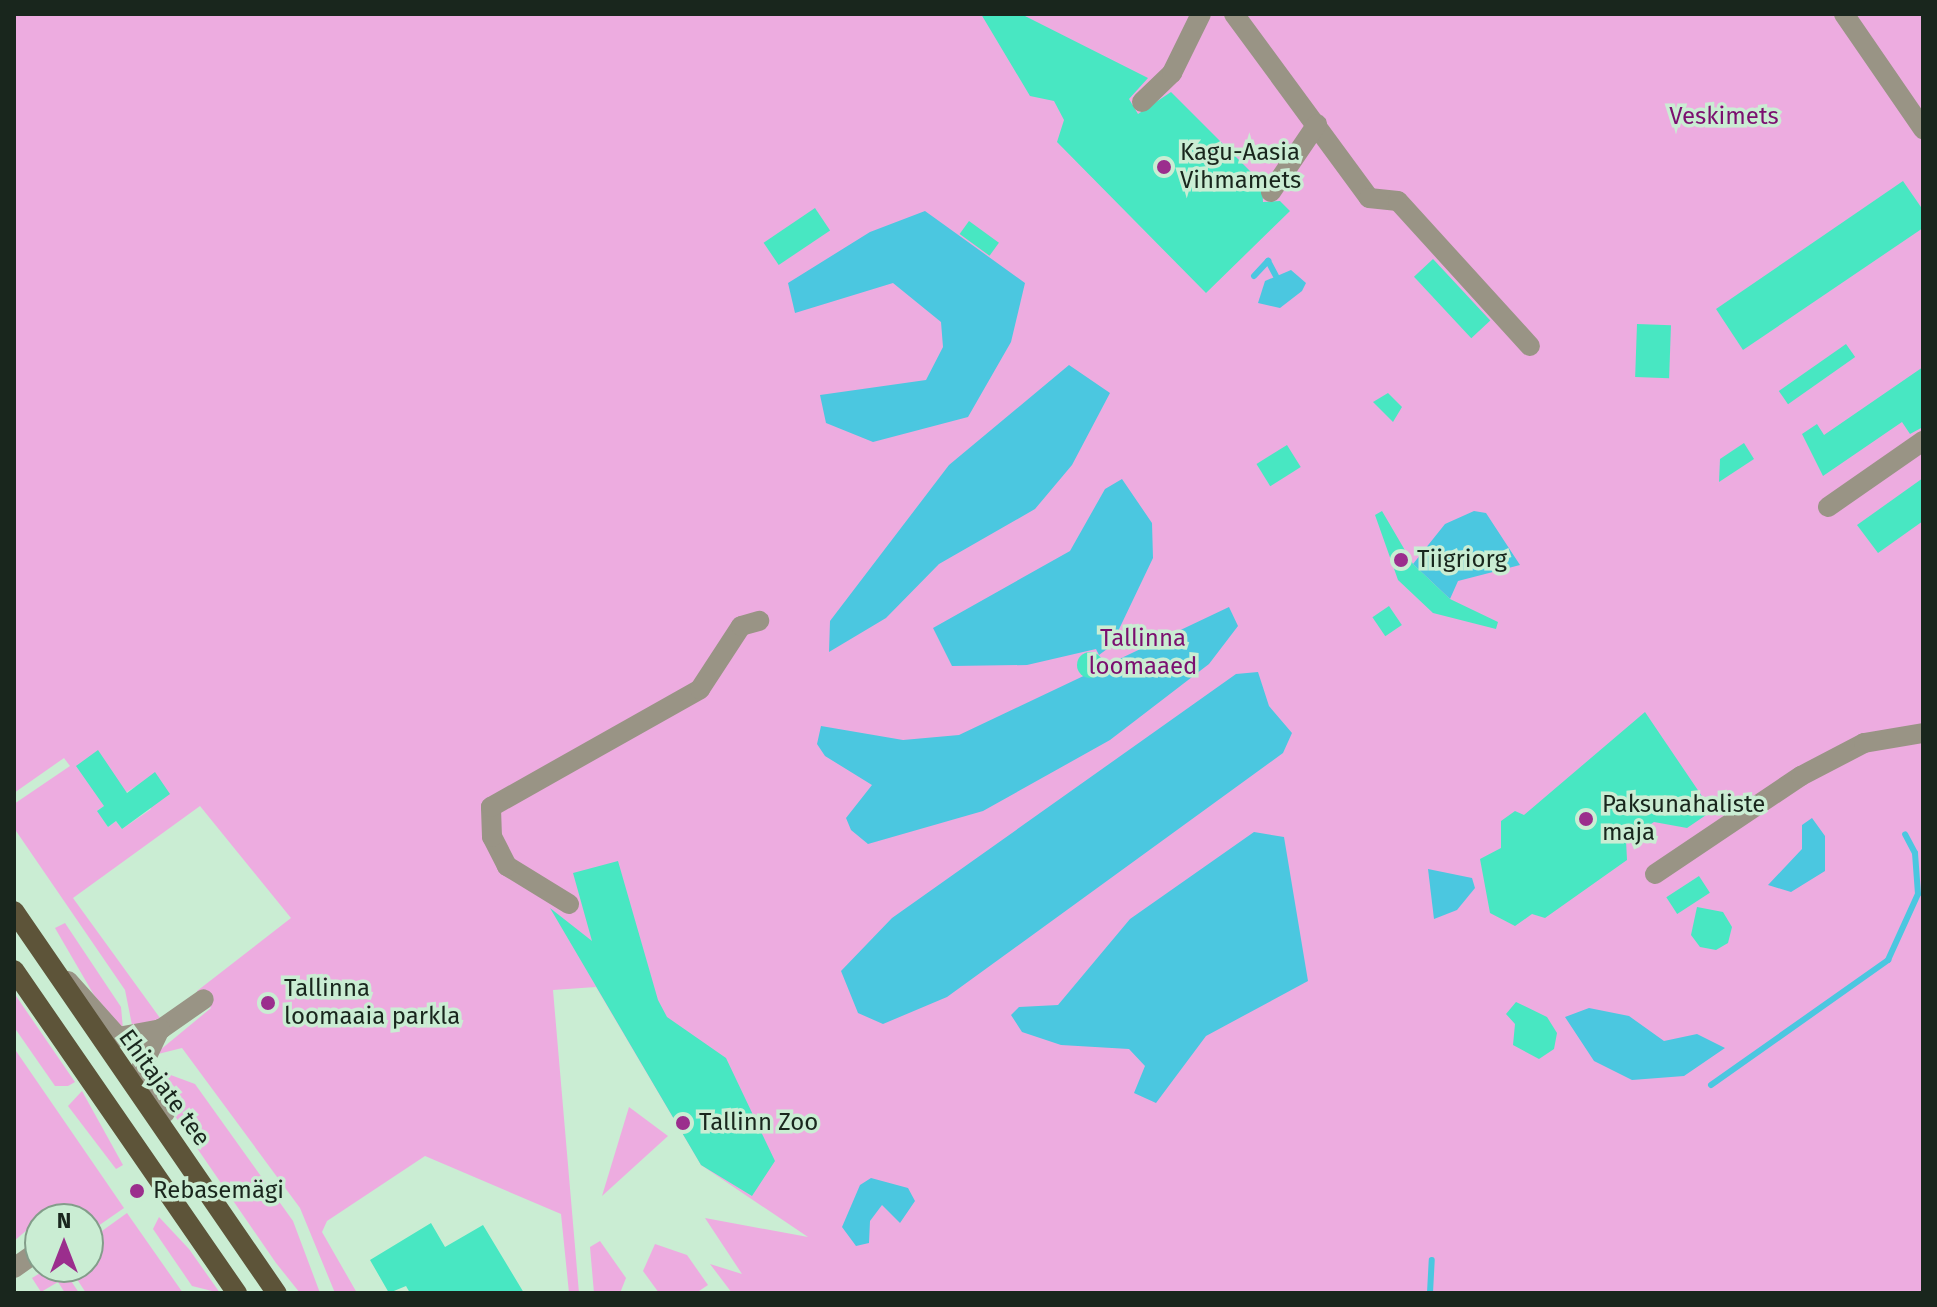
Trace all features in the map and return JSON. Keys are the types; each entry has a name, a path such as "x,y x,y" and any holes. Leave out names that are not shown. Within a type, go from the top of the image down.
{"main road":[{"name":"Ehitajate tee","path":"14,911 277,1293"},
{"path":"14,970 237,1293"}],"street":[{"path":"1142,102 1172,73 1201,14"},
{"path":"1234,14 1369,198 1398,201 1530,346"},
{"path":"1844,14 1923,129"},
{"path":"1271,192 1317,124"},
{"path":"1828,507 1923,441"},
{"path":"569,904 507,866 492,837 491,807 700,689 741,626 759,621"},
{"path":"1655,874 1801,776 1864,743 1923,733"},
{"path":"48,961 111,1033 138,1038 161,1029 204,999"},
{"path":"161,1029 142,1075 183,1158"}],"green space":[{"name":"Tallinna loomaaed","path":"14,14 1923,14 1923,1293 732,1293 710,1264 742,1274 705,1218 808,1237 701,1165 596,987 553,990 579,1293 569,1293 561,1214 425,1156 327,1221 322,1232 357,1293 335,1293 300,1208 182,1048 154,1055 211,1008 197,991 291,918 200,806 73,898 160,1018 133,1030 125,990 14,828 14,804 70,766 64,758 14,793","holes":["135,787 151,809 122,829 116,821 108,827 98,810"]},
{"path":"65,923 121,1007 123,1029 94,995 55,928"},
{"path":"14,993 75,1082 68,1086 55,1086 14,1027"},
{"path":"14,1048 124,1208 104,1222 104,1203 24,1203 24,1233 14,1241"},
{"path":"149,1067 195,1084 293,1221 320,1293 300,1293 276,1263 153,1084"},
{"path":"82,1091 123,1165 116,1169 68,1106"},
{"path":"629,1107 668,1136 602,1196"},
{"path":"127,1213 183,1293 86,1293 79,1283 104,1283 104,1230"},
{"path":"159,1217 189,1249 220,1293 192,1286 153,1229"},
{"path":"600,1241 626,1278 620,1293 594,1293 590,1247"},
{"path":"655,1244 687,1255 708,1285 696,1293 659,1293 643,1271"},
{"path":"35,1283 56,1283 41,1292"},
{"path":"59,1283 72,1283 79,1293 65,1293"}],"water":[{"path":"925,211 1025,283 1011,342 968,417 873,442 826,423 820,395 926,380 943,347 941,322 893,283 795,313 788,283 870,232"},
{"path":"1291,270 1306,283 1302,291 1280,308 1258,303 1265,281"},
{"path":"1069,365 1110,393 1072,465 1035,509 939,564 886,618 829,652 830,621 949,465"},
{"path":"1122,479 1152,523 1153,558 1111,646 1099,655 1096,649 1027,665 952,666 933,628 1070,551 1105,489"},
{"path":"1474,511 1486,513 1520,565 1458,581 1450,599 1413,564 1445,524"},
{"path":"1229,607 1238,626 1209,664 1110,740 983,811 868,844 851,830 846,818 872,785 825,756 817,744 821,726 903,740 959,735"},
{"path":"1258,672 1269,706 1292,733 1283,753 947,997 883,1024 858,1013 841,971 892,918 1236,674"},
{"path":"1812,818 1825,836 1825,871 1791,892 1768,885 1802,849 1802,825"},
{"path":"1254,832 1284,837 1308,981 1206,1036 1156,1103 1134,1093 1145,1066 1129,1049 1061,1045 1022,1032 1011,1015 1019,1007 1058,1005 1130,919"},
{"path":"1428,869 1472,878 1475,888 1457,910 1434,919"},
{"path":"1589,1008 1629,1016 1664,1041 1697,1034 1725,1048 1684,1076 1632,1080 1594,1061 1565,1017"},
{"path":"871,1178 908,1188 915,1201 900,1223 882,1205 870,1221 869,1243 856,1246 842,1227 860,1185"}],"building":[{"name":"Kagu-Aasia Vihmamets","path":"981,14 1021,14 1148,78 1129,99 1138,114 1171,92 1262,183 1263,202 1280,201 1290,211 1206,293 1057,142 1064,120 1054,101 1030,96"},
{"path":"1903,181 1923,210 1923,228 1743,350 1716,309"},
{"path":"815,208 830,230 779,265 764,243"},
{"path":"969,221 999,243 990,256 960,234"},
{"path":"1433,259 1490,320 1471,338 1414,277"},
{"path":"1637,324 1671,325 1669,378 1635,377"},
{"path":"1846,344 1855,357 1788,404 1779,391"},
{"path":"1923,367 1923,427 1910,434 1902,422 1823,476 1802,434 1817,424 1824,435"},
{"path":"1388,393 1402,407 1393,422 1373,402"},
{"path":"1744,443 1754,459 1719,482 1720,459"},
{"path":"1287,445 1301,467 1270,486 1256,464"},
{"path":"1923,478 1923,521 1878,553 1857,525"},
{"name":"Tiigriorg","path":"1382,511 1413,564 1450,599 1498,622 1496,629 1433,613 1398,580 1375,515"},
{"path":"1389,606 1402,625 1385,636 1372,617"},
{"path":"1090,652 1100,655 1103,665 1100,675 1090,678 1080,675 1077,665 1080,655"},
{"name":"Paksunahaliste maja","path":"1645,712 1712,811 1687,828 1654,822 1626,840 1627,860 1545,918 1532,914 1515,926 1490,913 1480,859 1501,848 1501,821 1515,811 1524,815"},
{"path":"98,750 127,793 155,772 170,794 122,829 116,821 108,827 97,811 104,806 76,766"},
{"path":"618,861 658,1000 667,1017 726,1058 775,1161 752,1196 701,1165 550,908 592,941 573,873"},
{"path":"1699,876 1710,893 1677,914 1666,897"},
{"path":"1697,907 1723,912 1732,927 1728,943 1716,950 1700,947 1691,935"},
{"path":"1516,1002 1547,1017 1557,1033 1554,1049 1539,1059 1513,1045 1515,1024 1506,1014"},
{"path":"431,1223 445,1247 483,1225 524,1293 410,1293 406,1286 389,1293 370,1260"}],"waterway":[{"path":"1254,276 1268,261 1276,276"},
{"path":"1711,1085 1888,960 1918,894 1915,853 1905,834"},
{"path":"1430,1293 1432,1260"}],"place":[{"name":"Kagu-Aasia Vihmamets","path":"1164,167"},
{"name":"Tiigriorg","path":"1401,560"},
{"name":"Paksunahaliste maja","path":"1586,819"},
{"name":"Tallinna loomaaia parkla","path":"268,1003"},
{"name":"Tallinn Zoo","path":"683,1123"},
{"name":"Rebasemägi","path":"137,1191"}],"park label":[{"name":"Veskimets","path":"1724,117"}]}
